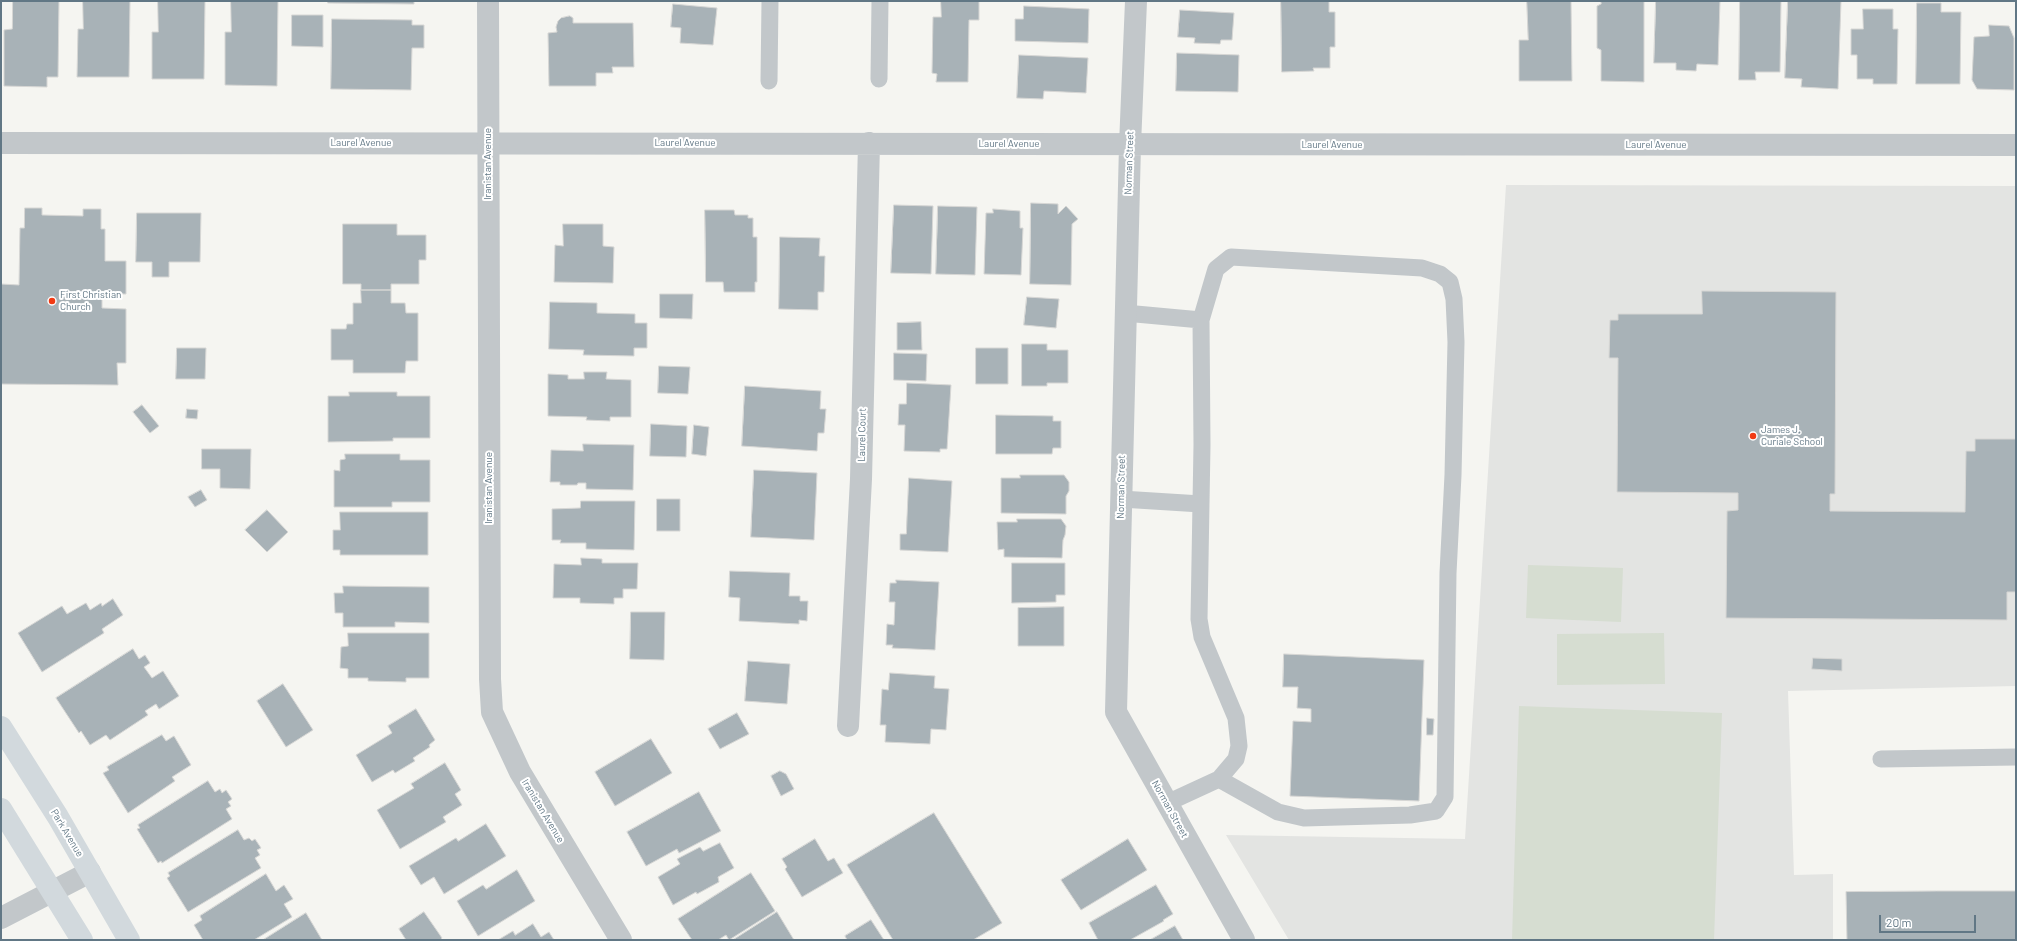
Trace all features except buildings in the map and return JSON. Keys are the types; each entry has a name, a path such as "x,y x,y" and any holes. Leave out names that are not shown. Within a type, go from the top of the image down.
{"main road":[{"name":"Park Avenue","path":"1,727 58,817 129,940"},
{"path":"1,809 82,940"}],"street":[{"name":"Iranistan Avenue","path":"488,1 487,144 490,679 492,712 520,772 621,940"},
{"name":"Norman Street","path":"1136,1 1125,313 1116,712 1244,940"},
{"name":"Laurel Avenue","path":"1,143 2016,145"},
{"name":"Laurel Court","path":"848,726 861,479 869,143"},
{"path":"1,918 90,872"}],"lane":[{"path":"769,81 770,1"},
{"path":"879,79 880,1"},
{"path":"1167,803 1219,779 1236,759 1239,746 1236,718 1202,637 1199,619 1202,444 1201,320 1216,269 1231,257 1422,268 1440,274 1450,282 1454,299 1456,342 1453,475 1448,573 1445,797 1436,811 1410,815 1304,818 1278,812 1219,779"},
{"path":"1125,313 1201,320"},
{"path":"1121,499 1201,504"},
{"path":"1881,759 2016,757"}],"shaded area":[{"name":"James J. Curiale School","path":"1506,185 2016,186 2016,686 1788,691 1794,875 1833,874 1833,940 1289,940 1226,835 1465,839"},
{"path":"1528,565 1623,568 1621,622 1526,618"},
{"path":"1664,633 1665,684 1557,685 1557,634"},
{"path":"1519,706 1722,713 1714,940 1512,940"}],"place":[{"name":"First Christian Church","path":"52,301"},
{"name":"James J. Curiale School","path":"1753,436"}]}
